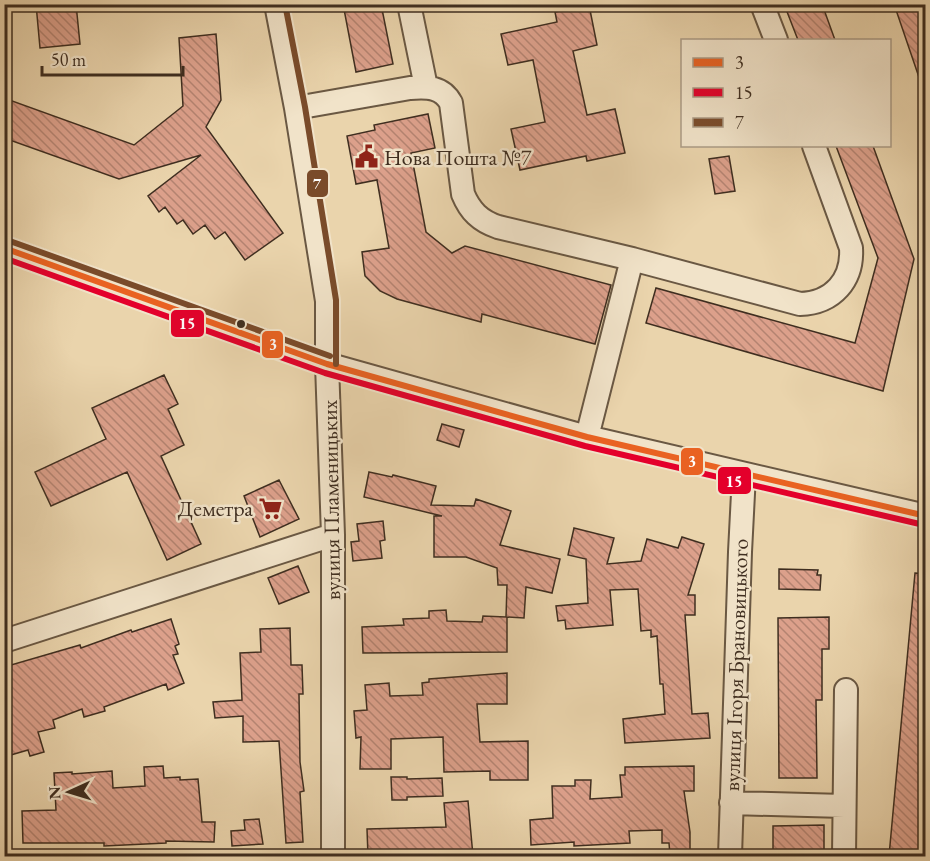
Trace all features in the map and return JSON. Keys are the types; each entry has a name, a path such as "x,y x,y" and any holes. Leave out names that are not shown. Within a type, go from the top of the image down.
{"street":[{"name":"вулиця Пламеницьких","path":"276,4 296,108 327,301 333,535 333,856"},
{"path":"408,4 426,87"},
{"path":"762,4 776,39"},
{"path":"296,108 426,87 443,92 451,103 463,194 469,207 479,218 498,227 632,259 792,303 809,304 833,294 845,282 851,265 851,248 814,147"},
{"path":"4,248 327,364 587,437 926,516"},
{"path":"587,437 632,259"},
{"name":"вулиця Ігоря Брановицького","path":"730,856 744,474"},
{"path":"4,642 333,535"},
{"path":"844,856 846,690"},
{"path":"731,803 844,806"}],"building":[{"path":"36,4 76,4 80,44 40,48"},
{"path":"343,4 381,4 393,64 356,72"},
{"path":"784,4 822,4 835,39 798,39"},
{"path":"894,4 921,4 926,17 926,89 923,89"},
{"path":"589,5 597,45 573,51 587,115 615,109 625,153 587,161 586,156 520,170 511,129 545,122 533,60 508,65 501,34 557,22 555,12"},
{"path":"216,34 221,100 206,127 283,233 245,260 225,232 215,239 205,225 193,234 183,220 177,224 165,207 159,212 148,196 201,155 119,179 4,138 4,98 134,145 183,106 179,38"},
{"path":"428,114 435,148 411,153 426,232 452,253 465,246 611,285 595,344 482,314 481,322 397,299 380,291 365,276 362,252 389,248 377,180 356,184 347,136 375,130 374,125"},
{"path":"836,147 873,147 914,259 883,391 646,323 656,288 855,343 878,258"},
{"path":"729,156 735,191 715,194 709,159"},
{"path":"164,375 178,404 168,409 184,445 161,456 201,544 167,560 127,472 51,506 35,472 106,439 92,408"},
{"path":"442,424 464,430 459,447 437,440"},
{"path":"369,472 392,477 393,475 436,486 431,505 474,506 476,499 511,511 500,545 560,559 552,593 526,587 524,618 507,617 507,652 363,653 362,627 404,625 403,619 429,618 429,611 446,610 447,621 482,622 483,616 506,617 507,585 498,585 497,568 466,557 434,557 434,516 442,516 364,497"},
{"name":"Деметра","path":"279,480 299,519 260,537 244,496"},
{"path":"383,521 385,540 380,541 382,558 353,561 351,542 359,541 357,524"},
{"path":"574,528 614,538 607,564 641,561 647,539 678,548 682,537 704,544 688,595 695,595 695,615 685,615 692,714 708,713 710,738 625,743 623,719 665,714 663,684 660,684 657,636 651,637 651,630 641,631 638,589 610,590 613,625 566,629 565,620 558,621 556,606 588,603 586,559 568,555"},
{"path":"298,566 309,592 279,604 268,578"},
{"path":"779,569 818,570 817,575 821,575 820,590 779,589"},
{"path":"915,573 926,574 926,674 920,737 926,738 926,856 889,856"},
{"path":"829,617 829,649 822,649 822,700 816,700 817,778 779,778 778,618"},
{"path":"171,619 179,644 175,646 178,654 173,655 184,683 168,690 166,684 104,707 105,711 84,717 82,709 53,720 55,728 38,732 44,752 30,756 28,750 4,757 4,667 80,645 81,648"},
{"path":"290,628 291,665 302,665 303,694 299,694 300,762 304,791 300,792 303,842 286,843 279,741 243,742 243,716 215,718 213,702 242,700 240,653 261,652 260,629"},
{"path":"507,673 507,704 477,704 480,742 528,741 528,780 490,780 490,771 444,772 443,737 391,739 391,769 360,769 361,737 356,738 354,711 367,710 365,685 389,683 390,696 423,695 422,683 429,682 429,679"},
{"path":"163,766 164,778 198,779 202,822 215,822 214,842 166,841 166,843 104,846 104,843 23,843 22,811 56,810 54,773 112,771 113,788 145,786 144,767"},
{"path":"694,766 694,791 684,791 690,832 690,854 670,855 669,843 662,843 662,830 629,831 630,843 574,846 574,842 531,845 530,820 553,818 552,786 575,786 575,780 591,780 590,799 622,797 620,775 625,775 625,767"},
{"path":"391,777 442,778 443,796 407,797 407,800 392,800"},
{"path":"468,801 473,856 368,856 367,829 446,827 444,803"},
{"path":"259,819 263,844 232,846 231,831 245,830 244,820"},
{"path":"824,825 824,856 773,856 773,826"}],"transit line":[{"name":"7","path":"285,4 305,107 336,300 336,364"},
{"name":"7","path":"7,240 330,356"},
{"name":"3","path":"4,248 327,364 587,437 926,516"},
{"name":"15","path":"4,258 325,373 585,446 924,525"}],"place":[{"name":"Нова Пошта №7","path":"366,157"},
{"name":"Деметра","path":"271,508"}]}
